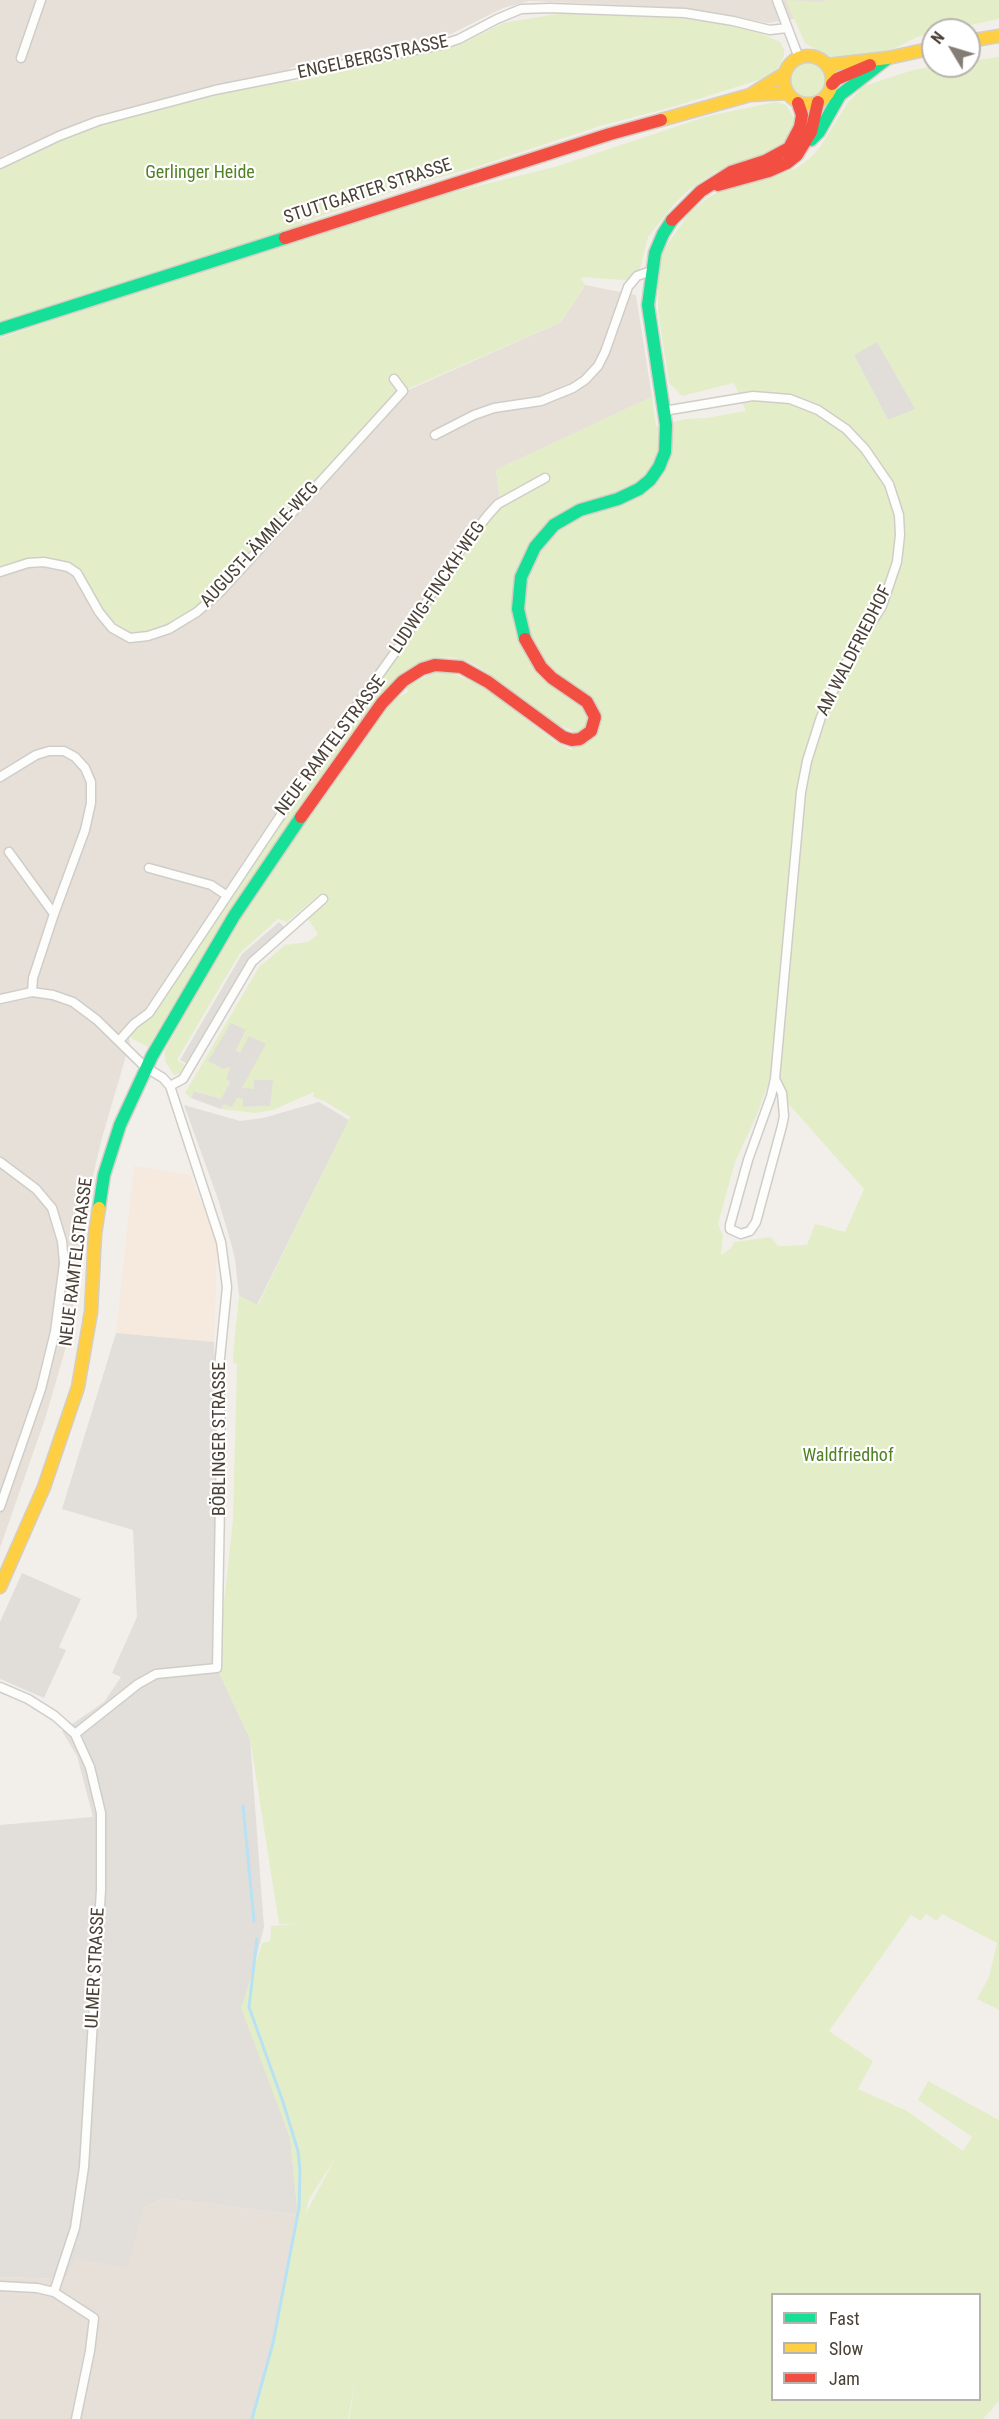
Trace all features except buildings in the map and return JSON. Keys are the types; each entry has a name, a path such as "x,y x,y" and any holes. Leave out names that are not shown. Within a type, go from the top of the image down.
{"main road":[{"path":"981,39 999,36"},
{"path":"827,65 888,58 921,51"},
{"path":"799,58 817,58 827,65 832,74 832,84 828,95 819,102 798,103 787,93 783,84 784,74 790,64 799,58"},
{"path":"832,84 842,77 888,58"},
{"path":"805,144 819,132 840,95 888,58"},
{"name":"STUTTGARTER STRASSE","path":"750,95 784,74"},
{"name":"STUTTGARTER STRASSE","path":"0,329 571,146 750,95 787,93"},
{"name":"NEUE RAMTELSTRASSE","path":"708,187 769,171 797,155 805,144 819,102"},
{"name":"NEUE RAMTELSTRASSE","path":"0,1587 44,1487 78,1387 92,1312 95,1234 104,1175 120,1125 145,1067 198,975 272,858 382,703 403,681 422,669 435,665 461,667 488,681 563,737 576,740 591,731 595,717 587,702 552,678 541,667 525,639 518,609 521,577 535,547 554,525 580,510 632,493 650,480 659,467 665,452 664,411 648,305 651,271 657,248 669,224 689,200 731,172 765,161 789,148 800,127 802,116 798,103"}],"street":[{"path":"21,58 41,0"},
{"path":"777,0 799,58"},
{"name":"ENGELBERGSTRASSE","path":"0,164 59,136 98,121 200,93 441,45 459,39 521,9 685,13 770,30 787,28"},
{"path":"435,435 474,415 494,408 541,401 573,388 585,380 598,366 605,352 627,287 637,276 651,271"},
{"name":"AUGUST-LÄMMLE-WEG","path":"0,572 28,562 44,561 68,567 77,573 99,612 112,628 130,638 148,636 170,629 197,612 221,591 395,400 403,391 394,379"},
{"name":"AM WALDFRIEDHOF","path":"664,411 753,396 790,399 818,410 846,429 866,449 890,484 899,515 900,535 897,562 882,606 845,665 821,717 807,760 801,792 775,1079 731,1213 730,1229 741,1234 750,1231 756,1222 782,1126 784,1116 782,1093 775,1079"},
{"name":"LUDWIG-FINCKH-WEG","path":"119,1041 134,1024 149,1013 319,758 401,644 451,562 498,504 545,478"},
{"path":"0,777 36,755 49,751 64,751 75,757 85,768 91,782 91,803 85,830 33,978 32,992"},
{"path":"9,852 54,914"},
{"path":"149,868 211,885 226,895"},
{"path":"0,999 32,992 54,995 73,1002 97,1020 145,1067 163,1078 170,1086 183,1079 252,962 322,898"},
{"name":"BÖBLINGER STRASSE","path":"75,1734 138,1684 156,1674 218,1668 221,1450 219,1368 227,1287 221,1242 170,1086"},
{"path":"0,1162 36,1189 52,1208 62,1241 64,1263 55,1332 41,1389 0,1507"},
{"name":"ULMER STRASSE","path":"0,1687 28,1699 55,1716 75,1734 90,1767 102,1813 101,1890 84,2168 75,2228 54,2292"},
{"path":"0,2286 37,2288 54,2292 94,2318 90,2351 76,2419"}],"shaded area":[{"path":"0,0 844,0 793,19 768,23 698,10 529,1 503,8 451,34 293,67 268,80 98,121 0,164"},
{"path":"585,285 636,295 652,397 496,470 501,506 455,562 416,631 152,1014 134,1028 129,1037 130,1042 102,1138 85,1210 70,1333 46,1416 0,1548 0,572 561,322"},
{"path":"877,342 915,409 888,420 854,355"},
{"path":"279,922 285,928 248,960 187,1064 180,1060 242,954"},
{"path":"231,1023 246,1030 236,1051 240,1053 249,1036 266,1044 242,1088 254,1089 254,1080 273,1080 270,1106 243,1107 243,1099 237,1098 232,1107 224,1104 221,1109 191,1098 194,1091 221,1099 230,1082 226,1079 230,1067 223,1069 208,1061"},
{"path":"319,1102 349,1120 257,1305 239,1296 231,1243 218,1199 184,1105 240,1121 263,1118"},
{"path":"134,1166 190,1175 217,1240 214,1342 116,1333"},
{"path":"116,1333 214,1342 220,1500 217,1668 250,1739 264,1927 250,1982 267,2074 290,2137 298,2215 165,2198 143,2208 127,2268 75,2258 66,2279 0,2277 0,1825 93,1817 77,1756 62,1731 104,1702 121,1677 112,1673 137,1617 133,1530 62,1509"},
{"path":"22,1573 81,1599 59,1647 66,1650 44,1698 0,1679 0,1622"},
{"path":"165,2198 298,2215 273,2343 252,2419 0,2419 0,2277 66,2279 74,2257 143,2208"}],"green space":[{"path":"999,0 999,19 981,23 981,18 921,18 921,36 892,50 833,60 805,43 786,1"},
{"name":"Gerlinger Heide","path":"557,14 663,14 712,21 761,33 780,42 784,49 784,57 778,68 768,77 676,106 600,126 476,167 406,187 307,221 303,214 302,226 0,323 0,170 41,150 59,136 142,108 290,78 290,82 303,80 457,46 503,23"},
{"name":"Waldfriedhof","path":"999,57 999,2010 977,1999 989,1977 997,1943 942,1914 937,1921 926,1914 921,1921 911,1915 829,2031 873,2061 858,2089 907,2111 963,2151 972,2137 918,2100 928,2081 999,2120 999,2401 983,2419 349,2419 355,2381 348,2419 252,2419 273,2343 298,2215 290,2137 241,2008 262,1943 270,1941 271,1926 295,1924 279,1924 250,1739 217,1668 233,1519 237,1364 233,1363 234,1344 239,1296 258,1305 350,1117 313,1097 314,1092 273,1110 255,1113 221,1109 224,1104 236,1098 243,1099 243,1107 270,1106 255,1080 254,1089 242,1089 239,1053 236,1051 246,1031 232,1023 230,1067 226,1079 230,1082 221,1099 195,1091 191,1098 185,1093 259,967 285,945 308,942 318,934 308,919 326,902 320,894 287,922 278,919 240,953 177,1060 185,1065 179,1074 174,1075 165,1061 165,1050 227,939 288,843 386,707 392,700 408,692 406,687 433,673 454,674 487,688 555,742 572,750 571,730 556,724 479,667 467,661 451,657 432,658 404,671 376,702 302,804 226,918 148,1047 129,1037 131,1032 152,1014 311,775 416,631 455,562 501,507 496,470 652,397 656,426 686,419 746,411 734,383 682,396 669,383 658,312 658,270 661,256 689,213 707,198 725,188 747,181 768,179 796,168 820,147 848,102 864,86 921,69 921,78 981,78 981,59","holes":["854,355 914,409 888,420","769,1082 864,1189 845,1232 815,1224 807,1245 778,1246 771,1237 734,1242 732,1247 721,1255 723,1235 718,1224 735,1162","334,2160 307,2211 305,2224 308,2201"]},
{"path":"808,63 820,68 825,80 820,92 808,97 796,92 791,80 796,68"},
{"path":"776,102 786,105 793,116 793,127 786,140 771,152 715,172 690,189 675,203 648,237 637,281 581,277 585,285 561,322 403,391 221,590 179,624 130,638 112,628 77,574 44,562 0,572 0,338 374,212 558,166 708,116"}],"waterway":[{"path":"243,1806 254,1921"},
{"path":"252,2419 273,2343 299,2208 300,2171 298,2151 283,2102 249,2007 257,1939"}],"traffic: fast":[{"path":"811,140 819,132 840,95 888,58"},
{"path":"525,639 518,609 521,577 535,547 554,525 580,510 618,499 639,489 650,480 665,452 666,425 648,305 655,253 672,220"},
{"path":"0,329 285,238"},
{"path":"99,1208 104,1175 120,1125 152,1056 234,916 301,817"}],"traffic: slow":[{"path":"981,39 999,36"},
{"path":"827,65 888,58 921,51"},
{"path":"803,56 813,56 828,66 832,80 828,94 822,100 813,104 803,104 788,94 784,85 784,75 794,60 803,56"},
{"path":"750,95 784,74"},
{"path":"661,120 750,95 787,93"},
{"path":"0,1587 44,1487 78,1387 91,1312 95,1234 99,1208"}],"traffic: jam":[{"path":"832,84 837,79 870,65"},
{"path":"718,185 769,171 787,163 797,155 811,132 818,102"},
{"path":"672,220 701,191 731,172 765,161 789,148 800,127 802,115 798,103"},
{"path":"285,238 610,134 661,120"},
{"path":"301,817 382,703 403,681 422,669 435,665 461,667 488,682 563,737 572,740 580,739 591,731 595,717 587,702 552,678 541,667 525,639"}]}
